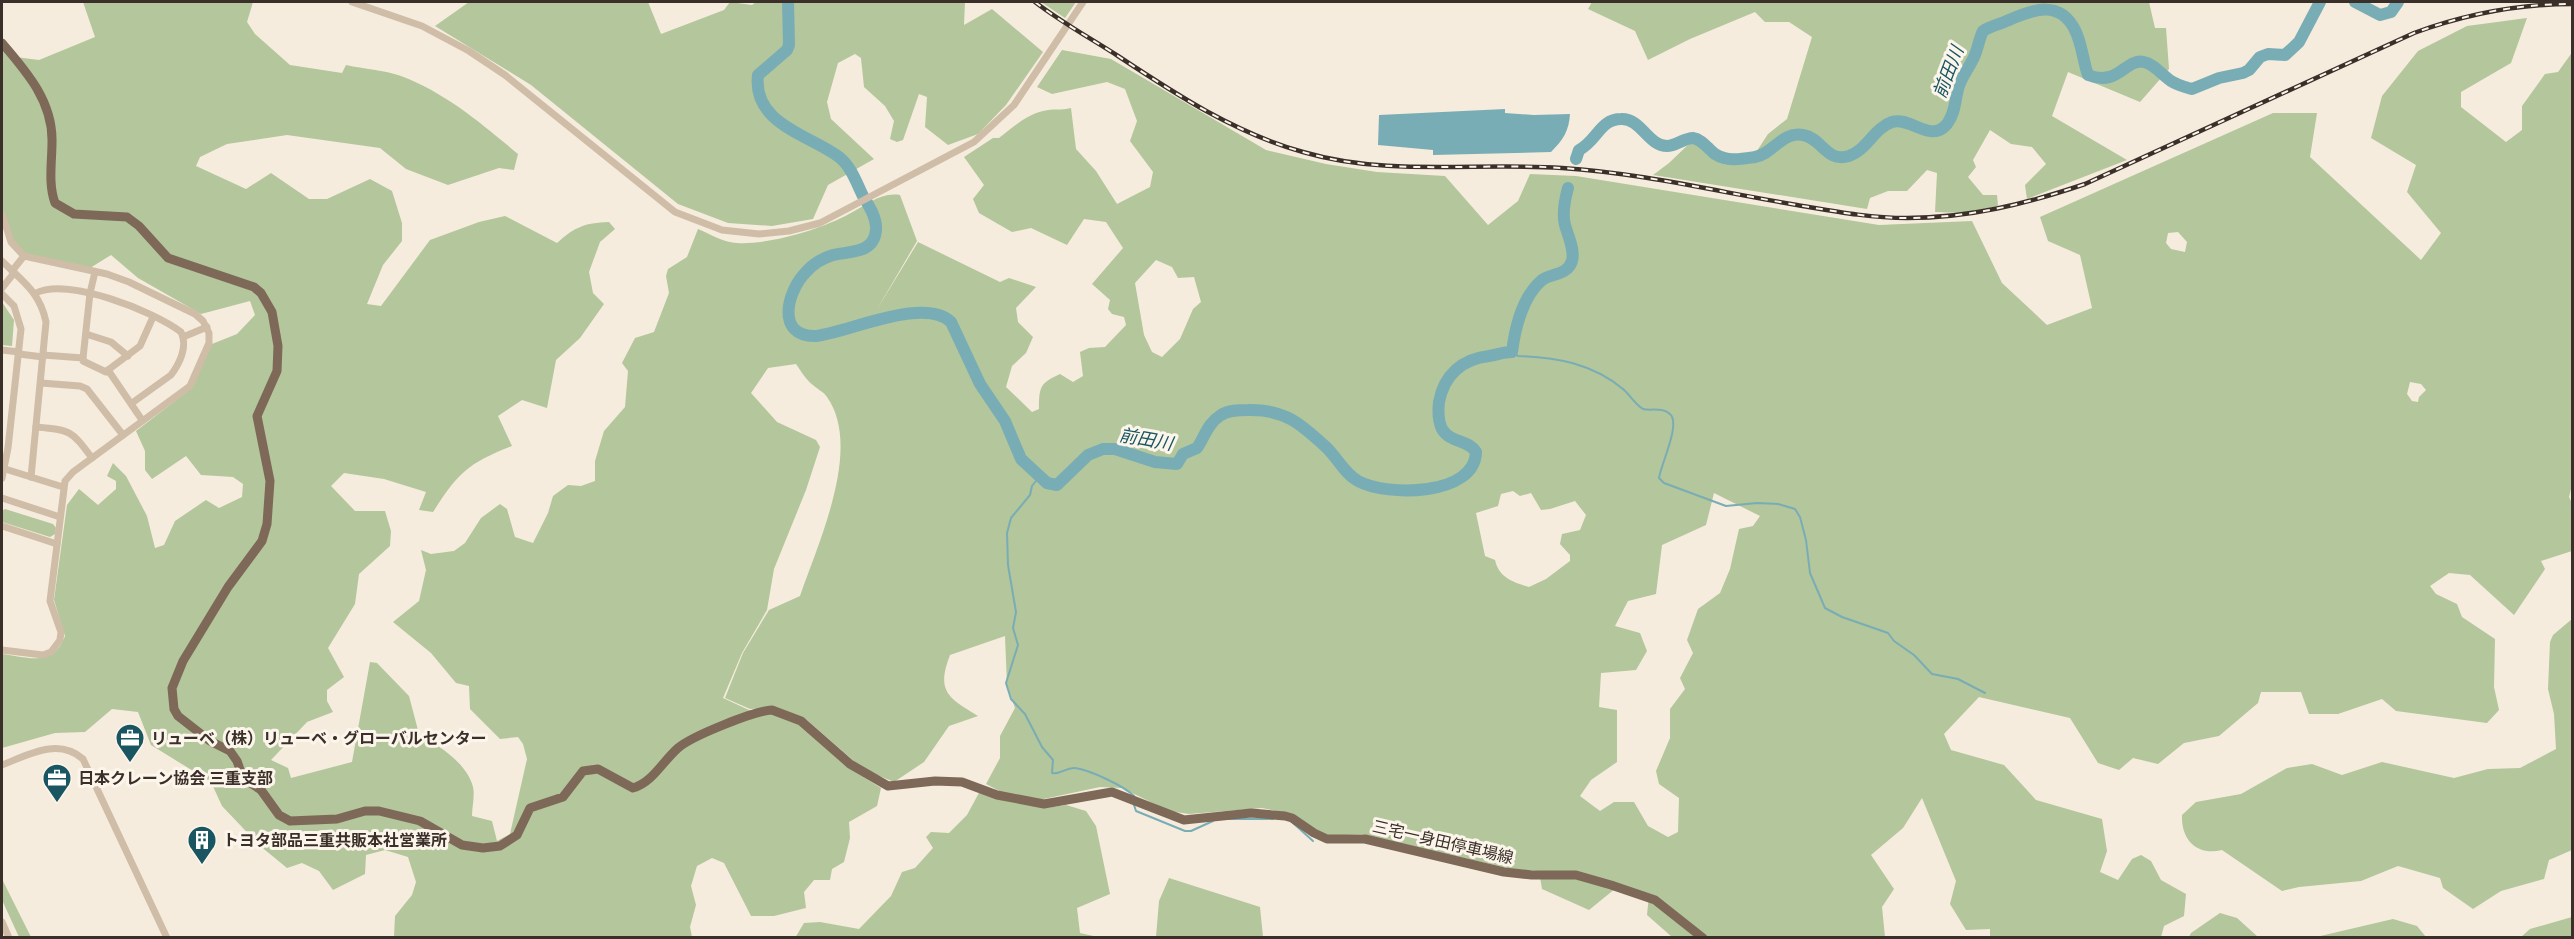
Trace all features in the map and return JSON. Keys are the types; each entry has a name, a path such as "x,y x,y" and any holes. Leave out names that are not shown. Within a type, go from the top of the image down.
{"main road":[{"name":"三宅一身田停車場線","path":"2,43 38,89 49,115 52,140 51,188 55,203 74,214 127,217 139,226 168,258 254,287 261,293 272,312 277,335 278,365 257,416 270,481 269,506 262,541 224,593 183,661 171,688 174,709 178,716 210,741 230,751 237,761 243,778 261,790 270,806 284,818 297,821 337,819 352,813 379,811 420,821 462,845 483,848 500,846 520,832 530,808 563,797 583,771 598,769 633,788 642,786 676,749 690,740 772,710 801,721 850,764 888,786 935,781 963,782 997,795 1044,804 1112,792 1184,820 1251,813 1292,818 1319,837 1327,839 1365,839 1504,872 1532,875 1576,875 1611,885 1655,900 1703,938"}],"street":[{"path":"352,2 422,26 487,63 527,92 662,204 696,222 740,233 774,233 820,223 957,153 990,130 1020,97 1082,3"},
{"path":"2,214 12,242 24,256 129,282 191,311 207,327 209,344 193,382 69,475 63,487 50,601 61,632 60,640 51,652 43,655 2,650"},
{"path":"2,288 24,256"},
{"path":"2,261 26,281 36,293 46,322 31,477"},
{"path":"95,272 90,293 83,361 106,372 128,356 143,340 153,317"},
{"path":"36,293 56,287 90,293 114,300 177,329 183,337 183,350 171,375 132,403"},
{"path":"2,294 15,306 19,318 19,353 2,478"},
{"path":"183,337 207,327"},
{"path":"86,334 111,342 128,356"},
{"path":"2,350 43,356 83,358"},
{"path":"108,370 142,420"},
{"path":"41,383 80,386 87,389 123,435"},
{"path":"36,427 60,429 72,433 92,458"},
{"path":"3,468 63,487"},
{"path":"2,498 60,517"},
{"path":"2,526 57,544"},
{"path":"2,765 54,747 68,749 82,759 167,938"},
{"path":"2,922 9,938"}],"green space":[{"path":"83,2 253,2 247,22 255,34 290,65 342,73 346,65 401,76 448,100 518,154 514,170 499,168 448,185 406,169 380,148 287,135 227,144 200,157 196,166 246,189 271,173 309,199 327,199 370,179 392,191 402,223 402,241 383,265 367,304 381,306 430,240 479,222 505,216 557,243 569,233 593,223 609,222 615,229 600,242 589,272 593,293 604,304 580,338 556,360 547,408 522,400 498,416 512,446 484,458 465,471 450,487 433,512 419,510 426,492 384,479 344,473 331,486 355,511 385,511 391,531 390,546 359,574 355,604 328,648 344,677 327,690 327,701 333,712 307,722 271,760 288,768 291,778 352,762 370,662 377,663 409,696 419,734 443,749 465,770 474,790 472,816 492,821 497,841 510,834 527,759 523,744 518,737 500,739 470,709 469,686 456,683 431,653 393,622 419,601 426,570 421,550 431,554 454,551 465,543 481,518 500,504 507,509 515,537 533,543 548,513 553,496 568,485 581,486 595,481 595,461 604,431 625,407 628,371 622,363 635,338 654,332 669,293 666,276 668,269 687,257 698,229 732,243 779,239 838,220 880,197 900,195 917,241 876,311 918,242 1000,282 1009,278 1036,287 1016,308 1018,322 1033,337 1026,353 1012,366 1006,387 1032,412 1039,409 1040,391 1048,380 1060,374 1073,382 1083,376 1080,352 1089,348 1105,347 1126,325 1124,317 1112,314 1108,309 1110,300 1092,284 1123,248 1106,222 1084,219 1067,245 1031,228 1012,232 979,213 973,199 984,185 964,157 993,138 999,138 1031,115 1047,110 1071,108 1076,149 1096,171 1117,204 1150,187 1153,172 1130,141 1137,121 1125,89 1107,82 1052,94 1037,87 1062,50 1111,59 1266,150 1326,164 1377,172 1445,176 1488,225 1518,201 1530,174 1576,176 1879,225 1972,221 2002,283 2047,325 2092,308 2080,255 2048,241 2040,217 2273,113 2317,113 2310,157 2421,260 2441,233 2407,192 2416,165 2371,138 2382,96 2418,51 2467,26 2527,18 2511,63 2461,92 2461,107 2506,142 2522,130 2522,106 2545,74 2558,72 2571,54 2572,46 2572,485 2569,497 2572,503 2572,551 2541,561 2545,569 2514,615 2470,575 2449,573 2430,586 2436,594 2457,604 2462,617 2495,639 2494,687 2499,710 2487,723 2396,711 2382,699 2338,714 2309,714 2301,692 2261,692 2258,703 2219,736 2184,743 2158,764 2133,758 2119,770 2098,763 2070,718 1979,697 1944,734 1951,750 2004,765 2036,800 2102,819 2107,851 2100,872 2118,880 2132,859 2141,855 2151,861 2161,880 2186,894 2184,916 2164,926 2161,937 1990,938 1990,929 1966,930 1950,904 1956,881 1922,798 1903,828 1871,855 1894,889 1882,907 1885,937 1672,937 1647,915 1649,895 1621,884 1589,910 1542,889 1539,871 1511,869 1361,834 1332,836 1317,832 1291,814 1262,808 1189,814 1169,811 1122,788 1100,787 1039,800 1007,795 986,784 1000,758 1000,736 1015,708 1007,685 1005,636 950,655 944,677 945,686 952,698 978,716 949,726 924,762 894,782 863,769 807,720 776,707 750,709 725,698 743,653 769,610 800,596 826,523 839,468 840,442 837,418 827,397 808,381 796,364 768,368 751,393 777,422 816,440 820,447 806,490 774,569 767,610 742,653 723,698 749,710 793,720 849,768 881,788 877,806 849,822 850,838 844,862 832,869 830,880 814,880 804,892 806,908 774,916 751,916 724,863 712,858 697,866 691,886 696,905 690,927 692,937 394,937 395,916 412,895 416,882 408,857 385,850 366,855 365,874 333,890 319,871 302,863 287,868 259,845 222,806 211,782 151,745 138,712 112,709 85,732 55,733 2,748 2,654 30,658 47,657 60,646 65,636 54,600 67,505 79,489 98,505 116,489 116,481 107,476 113,463 126,476 147,516 155,548 164,545 175,521 206,500 219,508 242,497 243,484 233,477 201,475 186,456 152,479 145,470 145,451 136,431 188,391 212,344 237,334 255,315 250,301 201,314 138,278 111,255 90,268 23,253 13,242 2,207 2,35 8,56 39,60 95,37","holes":["2178,232 2187,242 2185,252 2171,249 2166,243 2168,233","1156,260 1172,267 1178,278 1194,277 1201,302 1193,309 1180,339 1162,357 1152,352 1144,335 1135,283","2410,382 2421,384 2426,390 2419,397 2418,402 2412,401 2407,394","1513,491 1520,496 1531,493 1541,510 1575,501 1586,515 1580,530 1562,534 1560,544 1570,555 1570,561 1546,579 1529,587 1503,575 1495,560 1485,556 1476,513 1498,506 1501,494","1714,493 1760,516 1753,526 1739,529 1730,569 1720,593 1698,609 1687,640 1693,653 1680,678 1685,689 1670,709 1670,738 1656,771 1659,784 1679,798 1678,832 1668,837 1648,826 1634,802 1614,802 1600,811 1580,796 1591,780 1617,762 1617,710 1599,707 1601,673 1636,670 1647,651 1640,633 1615,626 1628,601 1656,594 1662,545 1706,525"]},
{"path":"469,2 648,2 661,34 724,10 730,2 752,5 756,2 965,2 964,25 992,9 1043,52 1006,105 978,134 948,145 925,127 927,97 919,94 903,140 897,142 890,139 894,121 885,106 864,87 861,58 855,54 838,63 827,102 831,119 874,159 828,185 813,219 772,226 728,223 678,204 531,85 435,26"},
{"path":"1041,2 1076,2 1065,18"},
{"path":"1592,2 2149,2 2155,28 2166,28 2169,69 2140,102 2068,72 2052,116 2127,160 2027,199 2025,185 2046,164 2032,147 2011,144 1990,130 1973,160 1976,167 1968,177 1983,195 1997,195 1998,206 1963,213 1935,212 1937,173 1927,170 1907,191 1888,191 1870,198 1867,209 1653,175 1691,142 1734,161 1751,160 1768,134 1787,119 1812,37 1789,22 1765,22 1755,12 1690,39 1648,60 1635,31 1588,9"},
{"path":"2,302 14,320 12,346 2,345"},
{"path":"5,509 53,524 56,528 55,534 50,537 2,522 2,511"},
{"path":"2572,619 2572,850 2549,860 2544,879 2501,891 2473,909 2443,888 2440,878 2398,866 2361,881 2299,887 2282,891 2222,850 2205,851 2198,848 2192,844 2184,832 2182,815 2196,802 2241,794 2287,768 2312,764 2342,775 2382,762 2454,778 2488,769 2520,768 2556,749 2554,714 2548,689 2550,642 2553,635"},
{"path":"980,791 1045,808 1066,805 1086,811 1096,826 1110,894 1077,908 1080,933 1098,937 795,938 804,923 820,922 859,929 891,896 902,872 915,868 933,848 926,837 931,832 949,833 967,815"},
{"path":"1169,878 1260,907 1263,937 1156,937 1159,901"},
{"path":"2,879 31,937 19,937 2,900"},
{"path":"2220,913 2237,918 2258,937 2189,937 2191,933"},
{"path":"2572,917 2572,937 2521,937 2530,929"},
{"path":"2393,919 2417,926 2426,937 2316,937"}],"water":[{"path":"1505,109 1505,113 1570,114 1567,130 1551,152 1433,155 1433,150 1378,145 1379,115"}],"waterway":[{"name":"前田川","path":"788,2 789,45 787,50 758,75 759,92 764,105 773,117 785,126 827,149 843,161 870,208 876,226 874,238 866,247 854,252 829,256 815,264 799,280 790,301 790,321 794,329 803,334 816,336 886,318 924,313 939,315 951,322 980,384 1005,421 1021,459 1047,483 1057,485 1088,455 1103,449 1115,449 1155,462 1177,464 1183,454 1197,448 1217,418 1227,412 1245,410 1272,412 1292,420 1327,448 1353,478 1371,486 1389,489 1428,489 1446,485 1461,477 1472,467 1476,452 1468,445 1450,437 1442,429 1438,412 1441,392 1450,376 1470,361 1512,352 1515,333 1525,303 1535,287 1542,280 1563,272 1570,266 1573,252 1564,216 1568,188"},
{"name":"前田川","path":"1576,159 1579,150 1603,126 1621,119 1634,123 1660,145 1670,146 1693,138 1699,140 1720,157 1735,159 1761,155 1789,136 1809,137 1829,153 1841,157 1849,156 1861,149 1880,129 1892,122 1899,121 1927,131 1941,129 1952,116 1959,85 1974,57 1983,31 2037,10 2054,11 2062,14 2069,21 2077,35 2088,75 2099,78 2107,77 2132,64 2144,62 2155,67 2173,82 2192,89 2219,78 2243,73 2249,70 2260,57 2268,54 2285,55 2299,42 2320,2"},
{"name":"前田川","path":"2355,2 2380,15 2391,12 2398,2"},
{"path":"1512,352 1518,356 1560,360 1587,368 1611,380 1643,409 1660,410 1670,414 1673,419 1672,435 1659,478 1664,483 1726,506 1757,503 1778,504 1795,509 1800,517 1806,540 1810,573 1825,608 1842,617 1888,633 1932,674 1958,679 1985,693"},
{"path":"1039,477 1032,486 1030,495 1011,518 1007,533 1008,565 1016,612 1013,628 1018,645 1006,683 1011,699 1025,714 1042,747 1053,760 1052,773 1072,768 1081,769 1115,783 1134,796"},
{"path":"1133,802 1136,811 1185,831 1191,831 1213,821"},
{"path":"1225,819 1273,819"},
{"path":"1293,823 1313,841"}],"railway":[{"path":"1035,2 1207,112 1278,144 1335,160 1400,166 1592,170 1651,178 1838,212 1907,218 1975,213 2019,204 2085,184 2414,33 2453,20 2492,11 2572,4"}],"place":[{"name":"リューベ（株）リューベ・グローバルセンター","path":"130,764"},
{"name":"日本クレーン協会 三重支部","path":"57,804"},
{"name":"トヨタ部品三重共販本社営業所","path":"202,866"}]}
